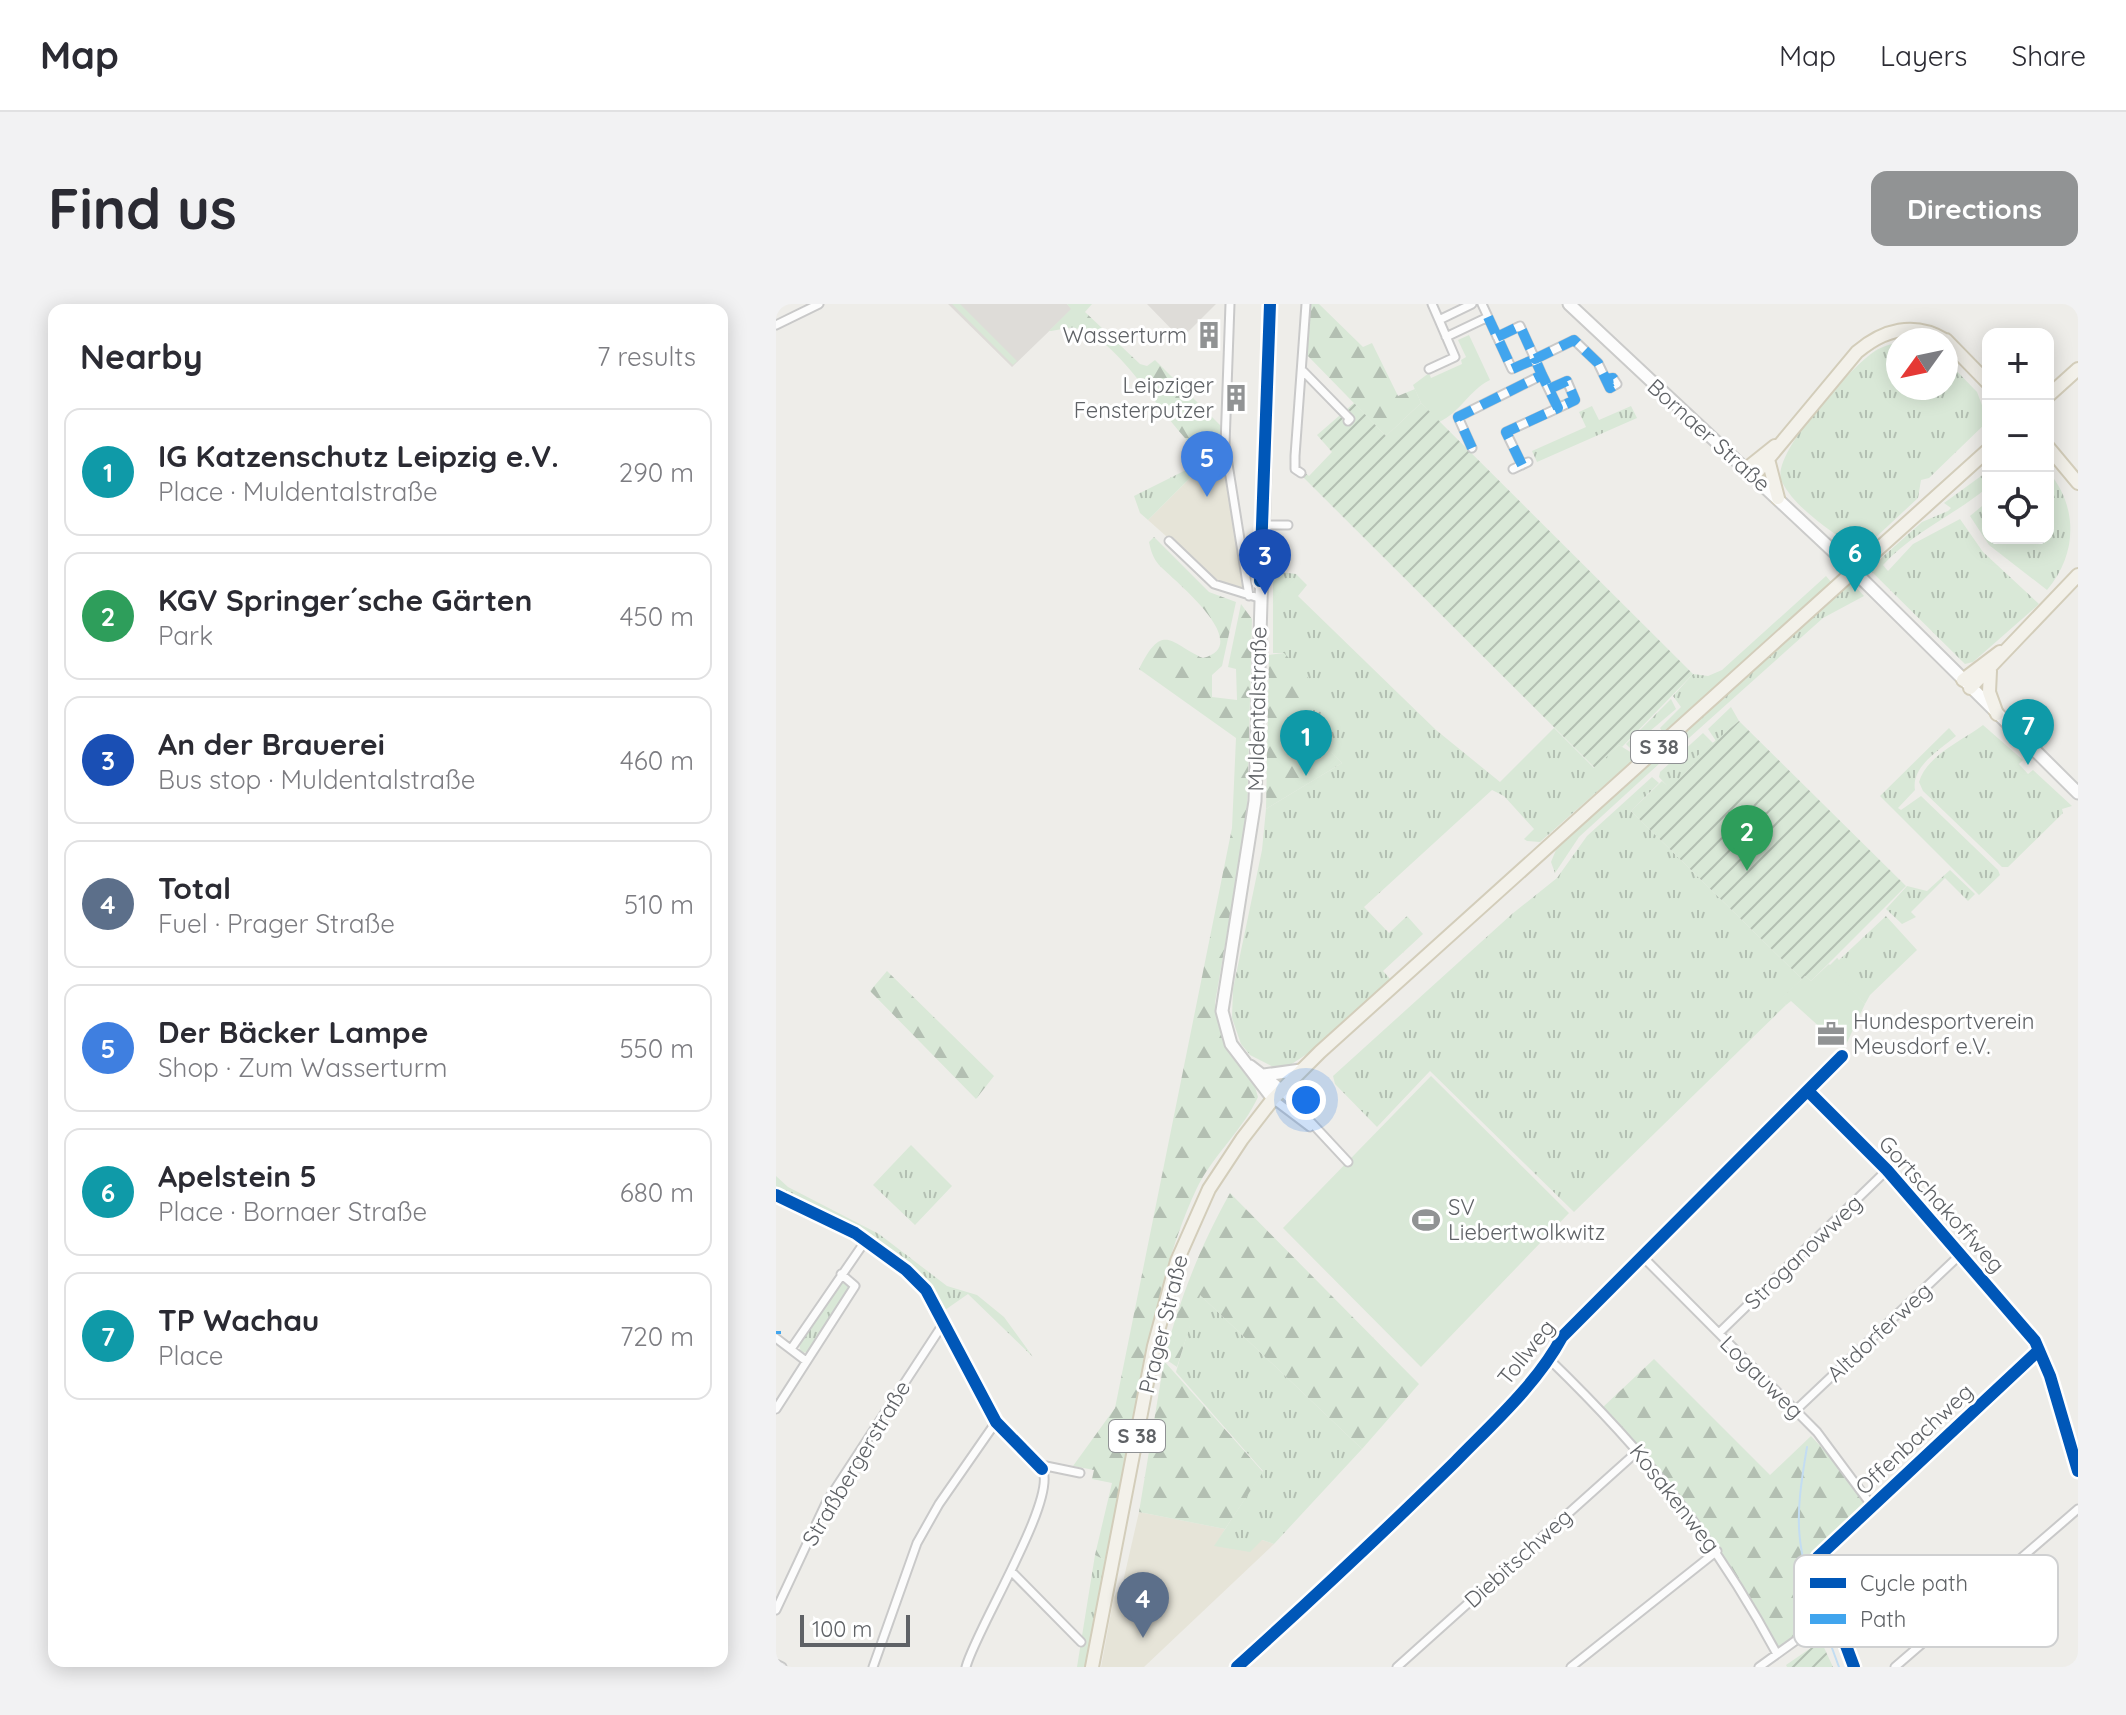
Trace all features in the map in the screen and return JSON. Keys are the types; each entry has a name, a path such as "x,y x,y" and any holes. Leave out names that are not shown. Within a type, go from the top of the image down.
{"main road":[{"name":"Muldentalstraße","path":"1270,304 1263,525 1254,597 1253,826 1222,995 1226,1033 1241,1060 1277,1095"},
{"name":"Bornaer Straße","path":"1569,304 1854,571 2078,793"},
{"path":"1749,473 1871,341 1886,336"},
{"path":"1958,352 1982,377"},
{"path":"2054,391 2078,369"},
{"path":"1749,473 1769,463 1781,441"},
{"name":"S 38","path":"1277,1095 1982,455"},
{"path":"2054,456 2078,483"},
{"path":"1769,463 1778,498"},
{"path":"1967,684 2078,575"},
{"path":"1967,684 1990,670 2006,647"},
{"path":"1990,670 1989,692 1997,714"},
{"name":"Muldentalstraße","path":"1241,1060 1264,1075 1277,1095"},
{"path":"1264,1075 1301,1070"},
{"name":"Prager Straße","path":"1092,1667 1130,1440 1160,1319 1183,1247 1217,1176 1277,1095"}],"street":[{"path":"776,325 819,304"},
{"path":"1169,541 1214,584 1254,597 1225,445 1230,304"},
{"path":"1298,471 1306,304"},
{"path":"1429,369 1455,357 1432,304"},
{"path":"1439,320 1472,304"},
{"path":"1482,304 1512,369 1574,340 1598,363 1606,379"},
{"path":"1446,337 1488,317"},
{"path":"1497,337 1520,326 1558,408"},
{"path":"1303,371 1350,419 1348,421"},
{"path":"1472,448 1458,417 1542,375"},
{"path":"1513,469 1525,464 1506,432 1575,400 1567,381 1549,389"},
{"path":"1263,525 1288,525"},
{"name":"Tollweg","path":"1237,1667 1396,1521 1550,1360 1562,1337 1842,1056"},
{"name":"Gortschakoffweg","path":"1808,1091 1887,1170 1962,1253 2039,1350 2050,1376 2078,1471"},
{"name":"Muldentalstraße","path":"1277,1095 1348,1162"},
{"name":"Stroganowweg","path":"1719,1333 1887,1170"},
{"path":"776,1195 866,1240 926,1290 996,1422 1042,1469 1045,1479 1039,1503 966,1667"},
{"path":"791,1349 866,1240"},
{"name":"Altdorferweg","path":"1796,1410 1962,1253"},
{"name":"Logauweg","path":"1642,1256 1796,1410 1845,1465 1872,1506"},
{"path":"776,1409 855,1286 841,1274"},
{"name":"Straßbergerstraße","path":"776,1610 826,1503 945,1321"},
{"path":"776,1338 806,1361"},
{"name":"Offenbachweg","path":"1820,1555 2039,1350"},
{"name":"Kosakenweg","path":"1550,1360 1639,1450 1717,1551 1777,1654"},
{"path":"873,1667 917,1543 939,1504 996,1422"},
{"name":"Diebitschweg","path":"1397,1667 1639,1450"},
{"path":"1042,1469 1046,1466 1080,1473"},
{"path":"2025,1555 2078,1509"},
{"path":"1571,1667 1717,1551"},
{"path":"1011,1571 1081,1642"},
{"path":"1759,1667 1794,1642"},
{"path":"1847,1647 1854,1667"},
{"path":"1895,1667 1918,1647"},
{"path":"776,1664 782,1667"}],"shaded area":[{"path":"948,304 1067,304 1072,309 1012,367"},
{"path":"1147,304 1216,304 1181,339"},
{"path":"1206,462 1225,472 1244,571 1243,589 1221,585 1148,520"},
{"path":"1139,1512 1225,1529 1215,1546 1262,1540 1274,1544 1144,1667 1101,1667 1114,1597 1123,1582"}],"green space":[{"path":"952,304 960,304 1017,361 1013,365"},
{"path":"1067,304 1092,304 1085,312 1140,364 1147,366 1155,360 1221,426 1220,450 1225,472 1187,440 1116,354 1097,338 1075,328 1049,331 1071,309"},
{"path":"1310,304 1319,304 1363,347 1372,343 1398,396 1415,389 1421,403 1386,436 1307,355"},
{"path":"1469,335 1490,380 1439,422 1421,403 1413,385 1429,373 1431,378 1462,364 1461,360 1466,357 1458,340"},
{"path":"1886,346 1886,400 1958,400 1958,372 1977,392 1982,405 1982,427 1929,478 1921,480 1918,498 1860,552 1797,502 1782,482 1781,470 1787,453 1815,412 1849,374"},
{"path":"1354,403 1386,436 1421,403 1693,674 1622,747 1619,745 1595,768 1300,474 1303,471 1309,476 1332,452 1317,435"},
{"path":"1592,406 1599,420 1631,406 1637,418 1537,462 1532,451 1586,427 1579,412"},
{"path":"1201,457 1206,462 1148,520 1140,513 1134,496 1194,466"},
{"path":"1982,475 1982,491 1895,553 1883,565 1888,571 1913,544 1960,519 1983,552 2039,604 1973,662 1965,664 1869,569 1922,522 1948,511 1951,508 1944,503"},
{"path":"2054,479 2065,499 2069,515 2069,546 2057,576 2047,590 1989,545 2054,544"},
{"path":"1982,506 1982,534 1970,516"},
{"path":"1154,537 1209,592 1236,602 1222,666 1212,675 1212,697 1237,700 1236,669 1228,667 1241,604 1252,619 1247,817 1215,1003 1226,1049 1255,1087 1258,1097 1196,1190 1173,1249 1131,1434 1124,1441 1129,1444 1105,1560 1095,1555 1112,1483 1092,1479 1094,1470 1073,1466 1115,1408 1232,828 1236,738 1139,669 1147,654 1161,640 1175,642 1203,658 1217,651 1220,640 1216,626 1206,612 1155,560 1149,542"},
{"path":"1273,571 1296,574 1307,585 1298,596 1436,730 1500,782 1554,728 1594,768 1619,745 1632,753 1653,733 1660,736 1540,842 1524,839 1534,829 1504,796 1492,790 1364,907 1389,933 1407,916 1423,934 1383,971 1391,980 1310,1052 1281,1071 1250,1055 1241,1044 1232,1018 1233,989 1262,850 1266,809 1342,763 1288,708 1284,653 1273,653"},
{"path":"1826,576 1831,582 1663,733 1660,728 1681,707 1673,696 1693,674 1708,676 1722,670"},
{"path":"1851,582 1864,596 1823,618 1680,746 1672,744"},
{"path":"1284,653 1314,684 1289,708 1342,763 1266,809 1269,655"},
{"path":"1671,699 1676,709 1630,748 1626,744"},
{"path":"1731,707 1739,721 1716,741 1708,729"},
{"path":"1739,721 1906,886 1811,981 1805,976 1802,979 1631,811 1662,781 1670,788 1694,764 1691,761"},
{"path":"1983,725 2023,760 2019,764 2028,774 2033,770 2072,806 2062,809 2063,813 2008,867 2002,867 1923,791 1919,782 1923,772 1937,756"},
{"path":"1949,728 1956,736 1922,766 1917,773 1915,790 1898,808 1901,810 1921,796 1998,870 2000,875 1979,895 1880,796"},
{"path":"1703,733 1713,743 1692,761 1694,764 1670,789 1659,777 1660,772"},
{"path":"1669,745 1672,752 1579,837 1555,873 1551,862 1558,845"},
{"path":"1652,777 1659,783 1631,811 1802,979 1781,999 1786,1005 1574,1212 1430,1071 1377,1127 1335,1084 1333,1076 1512,914 1557,878 1587,836"},
{"path":"1950,870 1975,894 1968,901 1945,878 1911,912 1916,917 1902,924 1886,909 1907,886 1927,891"},
{"path":"1886,916 1917,950 1870,995 1865,1004 1829,966"},
{"path":"1829,964 1865,1004 1844,1049 1791,1001 1786,1005 1780,999 1805,976 1811,981"},
{"path":"887,971 994,1076 976,1099 870,991"},
{"name":"SV Liebertwolkwitz","path":"1431,1076 1569,1213 1421,1367 1283,1228"},
{"path":"911,1145 952,1186 915,1225 873,1185"},
{"path":"776,1176 788,1187 879,1234 947,1286 977,1295 1004,1317 1033,1357 968,1294 945,1310 906,1265 873,1240 776,1191"},
{"path":"1230,1193 1419,1384 1362,1449 1200,1295 1177,1367 1164,1358 1192,1273"},
{"path":"842,1278 853,1285 808,1352 801,1353 799,1343"},
{"path":"1199,1294 1362,1449 1274,1544 1262,1540 1250,1552 1214,1546 1263,1471 1176,1372"},
{"path":"1654,1359 1770,1475 1811,1436 1840,1467 1866,1506 1814,1555 1794,1555 1794,1638 1778,1649 1698,1522 1652,1463 1602,1408"},
{"path":"1164,1361 1263,1472 1225,1529 1139,1512"},
{"path":"1095,1555 1105,1560 1087,1667 1077,1667"},
{"path":"1812,1647 1824,1647 1833,1667 1787,1667"}],"waterway":[{"path":"1803,1555 1799,1515 1807,1447"},
{"path":"1832,1647 1839,1667"}],"marked path":[{"path":"1472,448 1458,417 1542,375 1535,359 1512,369 1488,317"},
{"path":"1497,337 1520,326 1535,359 1574,340 1598,363 1610,388 1617,384 1613,378 1606,379"},
{"path":"1522,465 1506,432 1558,408 1542,375"},
{"path":"1549,389 1567,381 1575,400 1558,408"}],"cycle path":[{"path":"1260,581 1270,304"},
{"path":"1237,1667 1484,1433 1527,1387 1562,1337 1842,1056"},
{"path":"1808,1091 1887,1170 2035,1341 2050,1376 2078,1471"},
{"path":"776,1195 855,1233 906,1270 926,1290 996,1422 1042,1469"},
{"path":"1820,1555 2039,1350"},
{"path":"1847,1647 1854,1667"}],"place":[{"name":"Wasserturm","path":"1209,335"},
{"name":"Leipziger Fensterputzer","path":"1236,398"},
{"name":"Der Bäcker Lampe","path":"1207,497"},
{"name":"Apelstein 5","path":"1855,592"},
{"name":"An der Brauerei","path":"1265,595"},
{"name":"TP Wachau","path":"2028,765"},
{"name":"IG Katzenschutz Leipzig e.V.","path":"1306,776"},
{"name":"KGV Springer´sche Gärten","path":"1747,871"},
{"name":"Hundesportverein Meusdorf e.V.","path":"1831,1034"},
{"name":"SV Liebertwolkwitz","path":"1426,1220"},
{"name":"Total","path":"1143,1638"}]}
